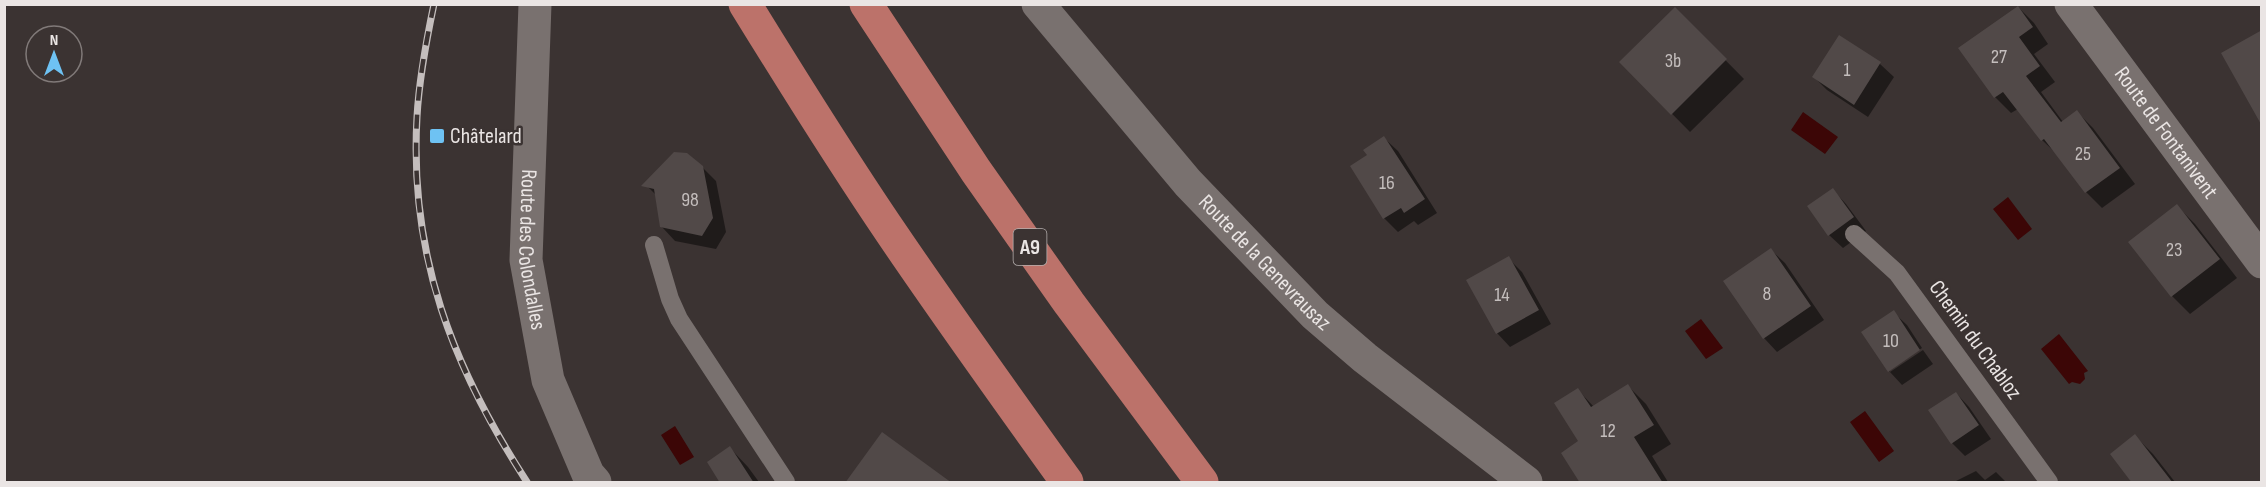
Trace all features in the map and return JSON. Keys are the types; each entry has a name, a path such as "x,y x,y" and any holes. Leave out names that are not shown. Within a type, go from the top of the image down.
{"highway":[{"name":"A9","path":"866,4 1003,208 1167,438 1202,483"},
{"path":"743,8 891,233 1067,483"}],"street":[{"name":"Route des Colondalles","path":"535,4 526,260 548,380 588,474 595,483"},
{"name":"Route de la Genevrausaz","path":"1038,4 1188,183 1315,315 1365,358 1526,483"},
{"name":"Route de Fontanivent","path":"2080,10 2262,262"}],"lane":[{"name":"Chemin du Chabloz","path":"1854,234 1897,273 2049,483"},
{"path":"654,245 670,299 679,319 786,483"}],"shaded area":[{"path":"1803,112 1838,137 1825,154 1791,130"},
{"path":"2008,197 2032,229 2018,240 1993,209"},
{"path":"1701,319 1723,348 1706,359 1685,331"},
{"path":"2059,334 2088,371 2084,373 2085,379 2080,384 2072,382 2069,384 2041,349"},
{"path":"1865,411 1894,451 1879,462 1850,422"},
{"path":"675,426 694,457 680,465 661,435"}],"building":[{"path":"2018,6 2033,27 2019,37 2040,66 2026,76 2061,122 2077,110 2120,168 2085,193 2044,139 2041,141 2003,92 1994,98 1958,48"},
{"path":"1675,7 1727,59 1671,115 1619,62"},
{"path":"2262,30 2262,126 2221,53"},
{"path":"1839,35 1881,62 1854,105 1812,77"},
{"path":"1384,136 1425,199 1404,213 1401,208 1383,219 1350,166 1367,155 1363,150"},
{"path":"674,152 687,153 703,166 713,218 702,236 660,227 654,189 641,186"},
{"path":"1833,188 1854,217 1828,236 1807,206"},
{"path":"2177,204 2220,259 2171,297 2128,242"},
{"path":"1771,248 1811,306 1763,339 1723,281"},
{"path":"1509,256 1539,310 1496,334 1466,280"},
{"path":"1894,310 1920,350 1888,372 1861,332"},
{"path":"1628,384 1654,425 1634,437 1663,483 1580,483 1561,453 1578,441 1554,403 1578,388 1591,407"},
{"path":"1956,392 1979,425 1951,444 1928,410"},
{"path":"882,432 952,483 845,483"},
{"path":"2135,434 2173,483 2132,483 2110,454"},
{"path":"730,446 754,483 720,483 707,462"}],"railway":[{"path":"434,4 419,89 416,168 420,217 429,264 441,309 477,396 527,482"}],"place":[{"name":"Châtelard","path":"437,136"}]}
